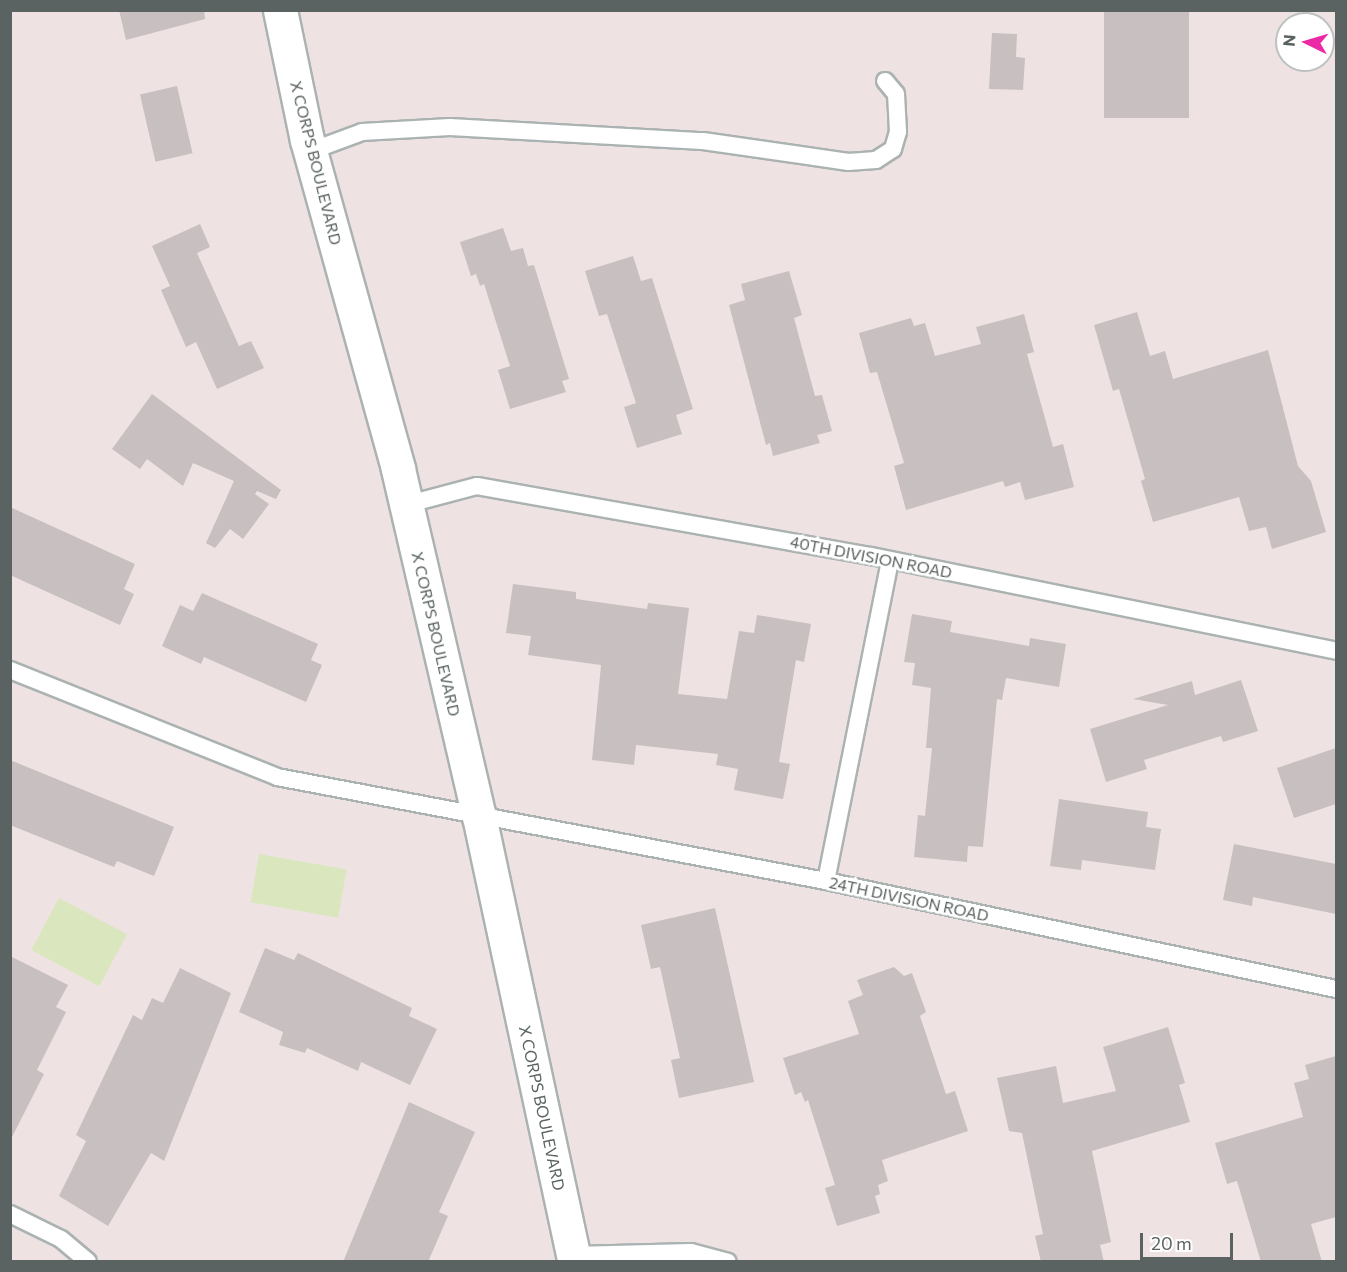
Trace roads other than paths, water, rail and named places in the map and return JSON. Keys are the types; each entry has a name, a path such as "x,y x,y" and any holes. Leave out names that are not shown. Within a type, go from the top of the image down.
{"street":[{"name":"X CORPS BOULEVARD","path":"280,10 311,151 405,505 479,816 574,1258"}],"lane":[{"path":"311,151 362,132 450,127 703,141 848,162 876,160 893,149 898,132 896,94 885,81"},
{"name":"40TH DIVISION ROAD","path":"405,505 477,486 890,560 1336,651"},
{"path":"826,881 890,560"},
{"name":"24TH DIVISION ROAD","path":"10,670 277,777 479,816 560,828 826,881 1336,989"},
{"path":"10,1214 61,1239 88,1262"},
{"path":"574,1258 691,1252 728,1262"}]}
